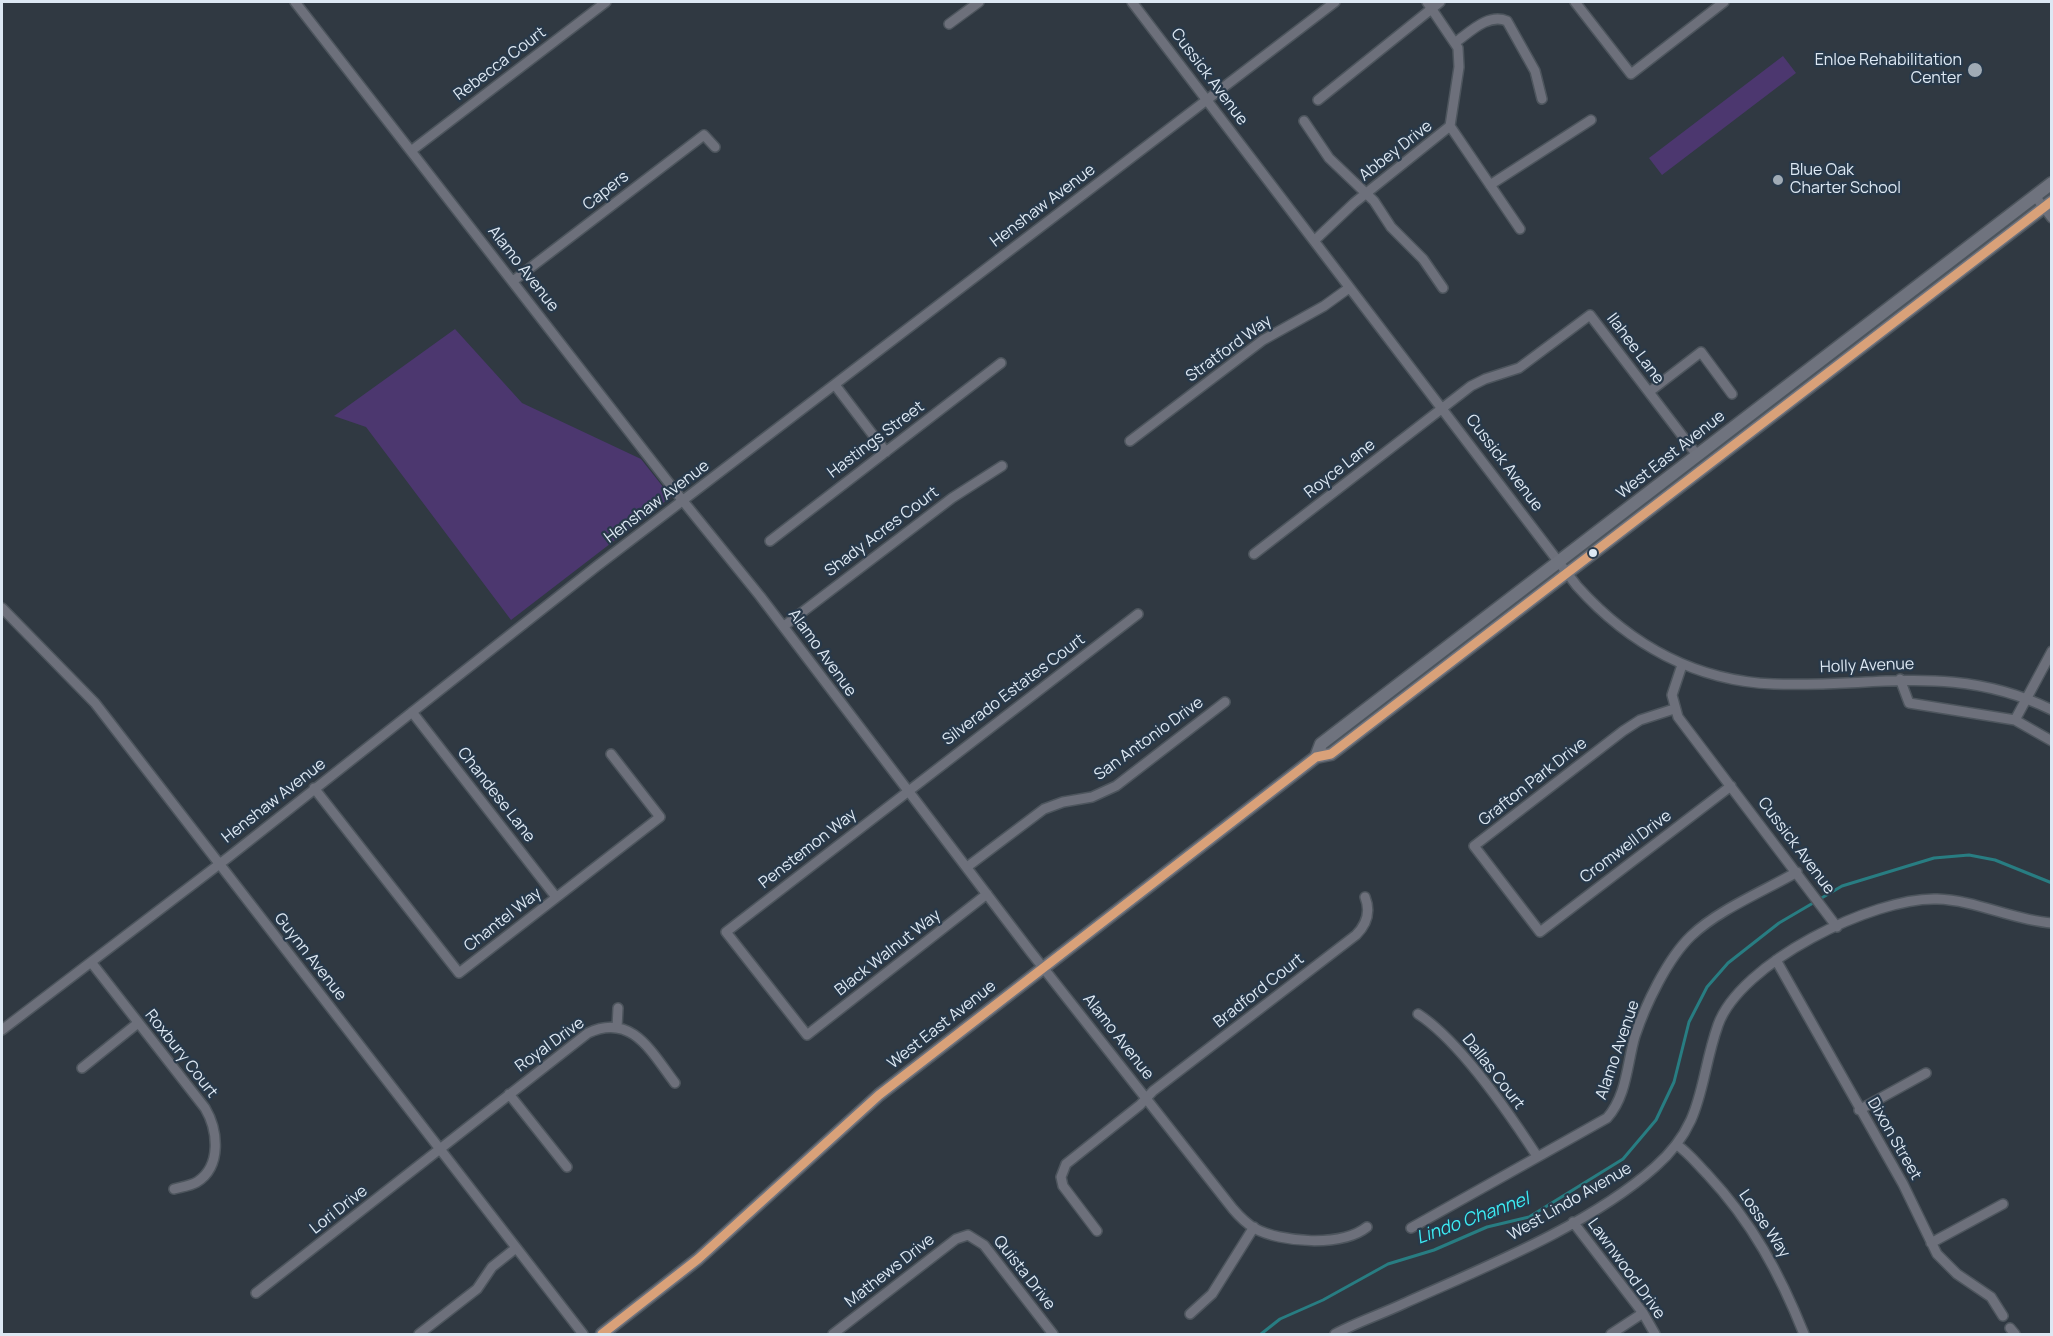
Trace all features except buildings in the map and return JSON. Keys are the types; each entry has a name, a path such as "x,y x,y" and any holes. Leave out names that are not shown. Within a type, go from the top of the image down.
{"main road":[{"name":"West East Avenue","path":"1316,757 1321,744 2052,183"},
{"name":"West East Avenue","path":"602,1335 698,1259 858,1112 1316,757 1331,754 2047,204"}],"street":[{"name":"Alamo Avenue","path":"295,2 683,501 784,626 987,894 1233,1209 1254,1227 1284,1238 1349,1237 1367,1227"},
{"name":"Rebecca Court","path":"411,151 606,2"},
{"path":"949,24 979,2"},
{"name":"Cussick Avenue","path":"1132,2 1349,288 1444,408 1567,573 1620,628 1682,665"},
{"name":"Henshaw Avenue","path":"2,1030 683,501 1335,2"},
{"path":"1318,100 1430,6 1440,2"},
{"path":"1575,2 1631,74 1724,2"},
{"path":"1430,6 1456,42 1489,21 1499,18 1507,21 1535,71 1542,99"},
{"name":"Abbey Drive","path":"1314,242 1365,194 1450,126 1459,67 1456,42"},
{"path":"1490,185 1591,120"},
{"path":"1304,121 1329,158 1374,201 1391,227 1423,259 1443,288"},
{"path":"1450,126 1520,229"},
{"name":"Capers","path":"513,281 704,135 715,147"},
{"path":"2035,196 2047,204 2052,219"},
{"name":"Stratford Way","path":"1130,441 1269,335 1324,306 1349,288"},
{"name":"Ilahee Lane","path":"1444,408 1477,382 1510,372 1528,363 1590,315 1697,455"},
{"path":"1649,392 1701,352 1732,394"},
{"name":"Hastings Street","path":"770,541 1001,363"},
{"path":"835,385 886,452"},
{"name":"Royce Lane","path":"1254,554 1444,408"},
{"name":"Shady Acres Court","path":"784,626 952,498 1002,466"},
{"name":"Guynn Avenue","path":"2,608 95,703 583,1335"},
{"name":"Silverado Estates Court","path":"908,790 1138,614"},
{"path":"2015,720 2052,651"},
{"path":"1674,709 1673,690 1682,665"},
{"name":"Holly Avenue","path":"1682,665 1730,679 1776,685 1900,679 1962,682 2026,699 2052,710"},
{"path":"1900,679 1909,703 2015,720 2052,741"},
{"name":"San Antonio Drive","path":"967,867 1044,809 1063,802 1092,797 1116,786 1225,702"},
{"name":"Cussick Avenue","path":"1674,709 1837,927"},
{"name":"Grafton Park Drive","path":"1540,932 1474,846 1623,731 1640,720 1674,709"},
{"name":"Chandese Lane","path":"412,712 556,897"},
{"name":"Chantel Way","path":"314,788 459,973 660,817 611,754"},
{"name":"Cromwell Drive","path":"1540,932 1731,786"},
{"name":"Penstemon Way","path":"807,1035 726,932 908,790"},
{"name":"Alamo Avenue","path":"1411,1228 1596,1125 1611,1113 1620,1098 1641,1020 1676,956 1689,938 1717,917 1797,872"},
{"name":"Black Walnut Way","path":"807,1035 987,894"},
{"name":"Bradford Court","path":"1097,1231 1066,1191 1061,1177 1063,1168 1069,1160 1356,935 1367,918 1365,897"},
{"name":"West Lindo Avenue","path":"1335,1335 1484,1267 1573,1222 1638,1181 1677,1145 1701,1095 1716,1033 1725,1011 1747,982 1776,960 1837,927 1888,906 1936,899 2052,923"},
{"name":"Dixon Street","path":"1776,960 1903,1184 1931,1244 1949,1267 1991,1297 2003,1316"},
{"name":"Roxbury Court","path":"91,962 205,1108 215,1132 213,1159 204,1175 194,1183 174,1189"},
{"path":"618,1008 617,1028 639,1038 675,1083"},
{"name":"Dallas Court","path":"1418,1014 1441,1030 1491,1092 1537,1156"},
{"path":"81,1068 138,1023"},
{"name":"Royal Drive","path":"439,1149 588,1033 604,1027 617,1028"},
{"path":"1859,1110 1926,1073"},
{"path":"509,1094 567,1167"},
{"name":"Losse Way","path":"1677,1145 1725,1194 1752,1228 1776,1269 1804,1335"},
{"name":"Lori Drive","path":"256,1293 439,1149"},
{"path":"1931,1244 2003,1204"},
{"name":"Lawnwood Drive","path":"1573,1222 1643,1313 1655,1335"},
{"path":"1190,1314 1212,1294 1254,1227"},
{"name":"Quista Drive","path":"968,1235 984,1245 1046,1332"},
{"name":"Mathews Drive","path":"833,1335 956,1239 968,1235"},
{"path":"419,1335 477,1289 492,1267 516,1248"},
{"path":"1611,1335 1643,1313"}],"shaded area":[{"path":"1783,56 1796,73 1662,175 1649,158"},
{"path":"455,329 522,403 641,459 671,497 511,620 366,427 334,416"}],"waterway":[{"name":"Lindo Channel","path":"1261,1334 1280,1319 1323,1300 1388,1264 1434,1250 1487,1227 1529,1217 1623,1159 1656,1120 1674,1082 1689,1022 1707,987 1728,963 1779,923 1842,886 1934,858 1969,855 1995,860 2052,883"}],"transit line":[{"path":"602,1334 698,1259 879,1095 1316,757 1331,754 2052,201"}],"place":[{"name":"Enloe Rehabilitation Center","path":"1975,70"},
{"name":"Blue Oak Charter School","path":"1778,180"}]}
